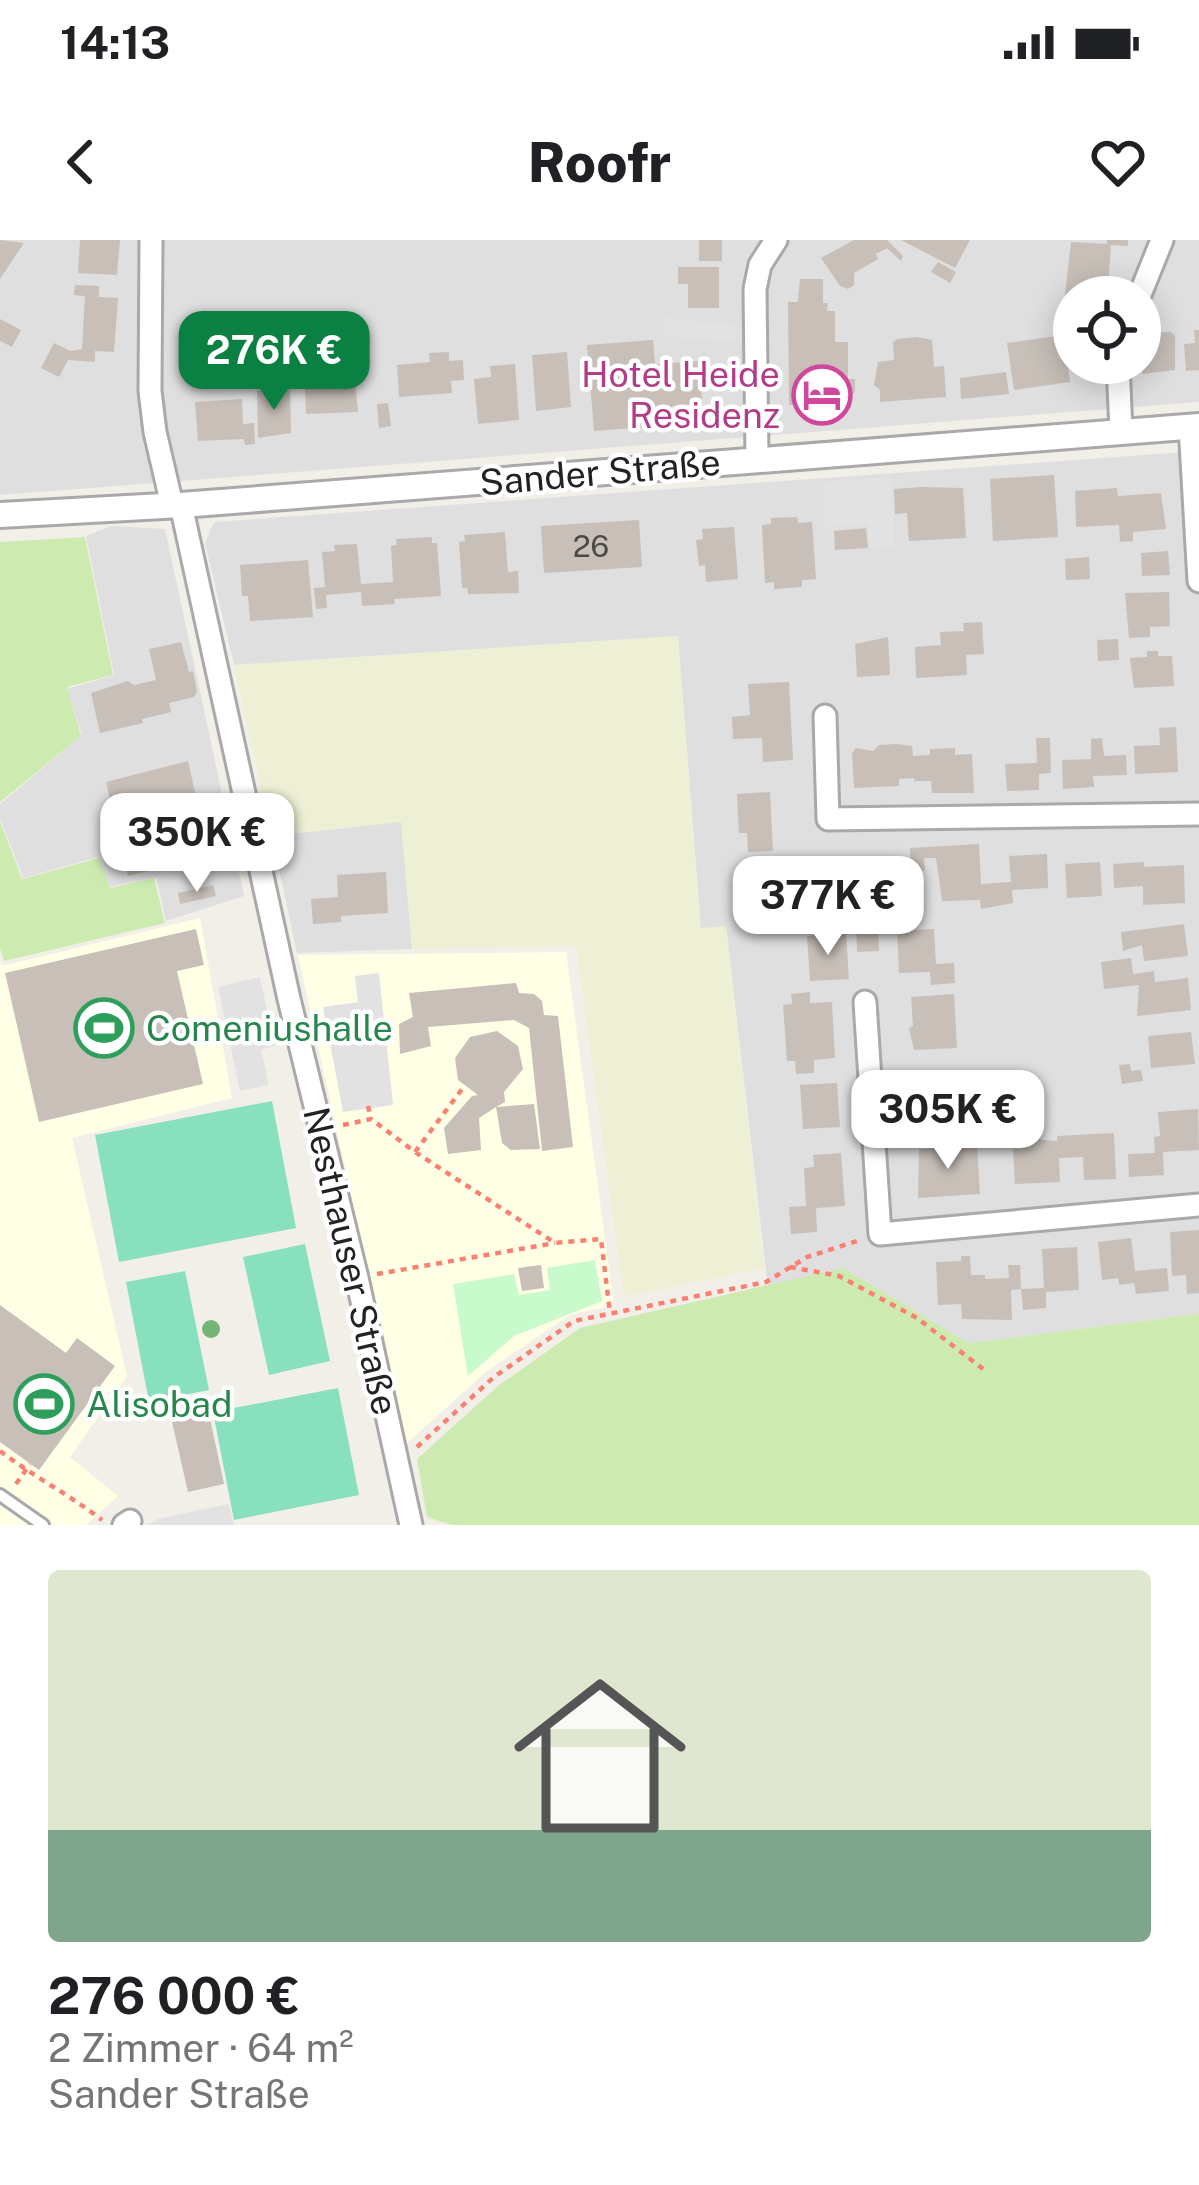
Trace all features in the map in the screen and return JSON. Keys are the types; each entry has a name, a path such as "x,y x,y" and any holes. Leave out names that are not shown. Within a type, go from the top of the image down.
{"street":[{"name":"Nesthauser Straße","path":"151,240 155,432 177,505 411,1525"},
{"path":"757,459 755,289 760,265 776,240"},
{"path":"1147,276 1162,240"},
{"path":"1119,384 1121,432"},
{"name":"Sander Straße","path":"0,515 1194,426"},
{"path":"1194,426 1199,581"},
{"path":"825,716 828,819 1199,814"},
{"path":"866,1002 880,1234 1199,1204"}],"lane":[{"path":"3,1497 43,1525"}],"path":[{"path":"415,1152 465,1085"},
{"path":"368,1106 371,1119 415,1152 555,1243"},
{"path":"320,1130 371,1119"},
{"path":"398,1464 494,1377 574,1321 766,1282 807,1257 880,1234"},
{"path":"357,1278 601,1239 610,1313"},
{"path":"790,1267 839,1276 917,1318 987,1372"},
{"path":"0,1450 50,1481 105,1525"},
{"path":"3,1497 28,1467"}],"shaded area":[{"path":"0,240 1199,240 1199,402 0,495"},
{"path":"665,318 738,325 736,342 664,336"},
{"path":"1199,451 1199,1314 969,1343 843,1268 768,1287 726,926 701,929 678,636 234,665 205,543 214,522"},
{"path":"891,477 895,547 870,549 868,524 825,527 822,482"},
{"path":"111,526 165,529 244,896 166,921 156,877 110,887 98,857 23,878 0,818 0,804 82,735 67,689 114,675 86,536"},
{"path":"678,636 700,928 726,926 764,1268 624,1297 576,946 412,949 401,822 272,836 234,665"},
{"path":"402,821 412,949 297,953 272,836"},
{"path":"200,918 232,1098 72,1138 127,1376 70,1457 118,1496 86,1525 0,1525 0,961 2,966"},
{"path":"566,952 614,1305 570,1315 487,1371 406,1444 298,955"},
{"path":"379,973 393,1105 343,1112 323,1007 358,1002 355,976"},
{"path":"260,977 275,1046 261,1050 269,1085 240,1091 218,987"},
{"path":"229,1504 234,1525 147,1525 158,1519"}],"green space":[{"path":"85,537 113,675 67,687 81,736 0,802 0,542"},
{"path":"0,821 22,879 99,858 110,888 154,878 165,923 4,961 0,948"},
{"path":"272,1101 296,1228 119,1262 95,1135"},
{"path":"305,1244 330,1361 269,1375 243,1257"},
{"path":"595,1260 602,1301 514,1336 468,1376 453,1284 514,1274 519,1295 550,1290 547,1268"},
{"path":"843,1268 969,1343 1199,1314 1199,1525 452,1525 427,1517 417,1459 498,1386 580,1328"},
{"path":"185,1271 209,1390 149,1402 126,1282"},
{"path":"338,1388 359,1495 234,1520 213,1412"}],"building":[{"path":"0,240 24,243 0,279"},
{"path":"80,240 120,240 117,275 78,273"},
{"path":"699,240 722,240 722,261 699,261"},
{"path":"854,240 887,240 903,256 901,261 887,248 876,254 878,259 854,273 854,285 848,289 840,286 821,258"},
{"path":"901,240 970,240 955,268"},
{"path":"1107,240 1128,240 1128,246 1111,245 1109,276 1067,276 1071,242 1107,244"},
{"path":"938,262 956,272 950,283 931,272"},
{"path":"678,267 719,267 719,308 688,308 688,284 678,284"},
{"path":"800,279 823,279 823,303 828,303 827,311 835,311 835,342 848,342 848,379 855,379 855,393 847,393 847,406 789,405 788,302 798,302"},
{"path":"75,285 99,286 99,297 118,298 114,352 95,351 95,362 68,360 59,377 41,368 54,343 70,351 82,349 85,296 74,295"},
{"path":"0,319 21,330 12,347 0,341"},
{"path":"231,320 233,361 214,362 215,373 185,375 183,351 190,350 186,325"},
{"path":"1194,330 1199,330 1199,370 1186,371 1184,344 1195,343"},
{"path":"1161,332 1175,335 1175,370 1161,372"},
{"path":"1053,337 1056,384 1014,390 1007,343"},
{"path":"897,339 932,340 934,367 944,366 946,397 880,402 880,390 874,385 878,362 894,360"},
{"path":"653,340 655,364 699,361 702,404 672,406 673,425 594,431 587,345"},
{"path":"449,352 449,361 463,360 464,380 451,381 452,393 399,397 397,365 430,362 429,353"},
{"path":"567,352 571,407 536,411 532,355"},
{"path":"353,359 358,412 306,414 304,361"},
{"path":"515,364 519,420 478,424 474,379 491,377 490,366"},
{"path":"1006,372 1009,394 961,399 960,378"},
{"path":"290,389 291,433 258,438 257,391"},
{"path":"242,399 243,424 254,423 255,444 245,445 244,439 198,441 195,402"},
{"path":"388,403 391,426 379,428 377,404"},
{"path":"1054,475 1058,537 993,541 990,479"},
{"path":"963,488 966,538 909,541 907,513 895,514 894,489"},
{"path":"1117,488 1118,496 1161,493 1166,529 1133,532 1133,541 1120,542 1119,525 1076,527 1075,491"},
{"path":"797,517 798,523 812,522 816,579 802,580 802,587 774,589 774,582 765,583 762,525 771,524 771,518"},
{"path":"639,520 642,567 544,573 541,526"},
{"path":"734,527 738,579 706,582 696,540 703,539 702,529"},
{"path":"866,528 868,548 835,550 834,531"},
{"path":"505,532 508,572 518,571 519,593 468,594 462,588 459,542 465,541 464,535"},
{"path":"432,537 432,543 437,543 441,596 362,606 361,592 326,595 327,608 316,609 314,588 325,587 322,552 335,551 334,545 357,544 361,584 393,582 391,546 397,545 396,539"},
{"path":"1168,551 1170,575 1142,576 1141,553"},
{"path":"1089,557 1090,579 1066,580 1065,559"},
{"path":"308,560 313,617 250,621 240,565"},
{"path":"1169,592 1170,626 1150,627 1150,637 1129,638 1125,593"},
{"path":"982,622 984,654 966,655 967,675 916,678 915,647 941,645 940,632 964,631 963,623"},
{"path":"888,637 890,675 857,677 855,644"},
{"path":"1118,639 1119,660 1098,661 1097,640"},
{"path":"181,642 189,672 193,671 194,697 169,703 171,712 142,719 143,723 100,733 91,693 128,681 134,685 156,680 149,649"},
{"path":"1147,651 1172,656 1174,686 1134,688 1130,658 1147,657"},
{"path":"789,682 793,760 763,762 762,738 733,739 732,717 750,715 748,684"},
{"path":"1176,727 1178,772 1135,774 1134,746 1160,745 1159,728"},
{"path":"1036,738 1050,738 1051,773 1039,774 1039,790 1007,791 1005,764 1037,763"},
{"path":"1102,738 1104,756 1126,755 1127,775 1093,776 1094,787 1063,789 1062,760 1091,759 1091,739"},
{"path":"879,745 912,746 913,756 930,755 930,749 955,748 955,755 972,754 974,793 932,793 931,781 914,778 899,779 899,786 854,788 852,753 856,748 873,751"},
{"path":"188,761 205,837 167,846 172,865 128,876 106,782"},
{"path":"770,792 773,851 748,852 747,833 739,833 737,794"},
{"path":"979,844 981,884 1011,882 1009,856 1047,854 1048,888 1012,890 1013,903 981,909 980,900 942,901 936,858 924,858 925,871 911,872 910,848"},
{"path":"885,859 887,891 901,890 902,915 886,916 886,905 845,908 843,861"},
{"path":"1100,862 1102,896 1067,898 1065,864"},
{"path":"1144,862 1144,867 1184,865 1185,903 1143,905 1143,886 1114,888 1113,864"},
{"path":"760,865 760,869 788,868 789,889 811,888 813,917 798,918 797,910 746,914 750,866"},
{"path":"386,872 388,913 341,916 341,922 313,924 311,899 338,897 337,875"},
{"path":"213,885 216,896 180,904 178,893"},
{"path":"1184,924 1188,956 1144,961 1142,945 1123,951 1121,932"},
{"path":"878,928 879,951 857,952 856,929"},
{"name":"Comeniushalle","path":"196,929 204,965 177,971 203,1084 39,1122 5,973"},
{"path":"934,929 936,964 954,963 955,983 931,985 930,972 899,973 897,931"},
{"path":"846,934 849,979 810,981 807,936"},
{"path":"1131,958 1133,974 1154,971 1155,982 1188,978 1191,1010 1137,1016 1139,985 1104,989 1101,962"},
{"path":"516,983 519,993 534,994 542,1001 544,1015 558,1016 573,1147 542,1151 529,1028 514,1020 428,1027 431,1046 400,1054 399,1024 413,1017 409,993"},
{"path":"810,992 810,1003 832,1002 835,1058 814,1060 814,1073 796,1074 795,1061 787,1061 783,1005 792,1004 791,994"},
{"path":"954,994 957,1048 914,1050 909,1028 913,1026 911,997"},
{"path":"497,1031 518,1046 523,1069 504,1092 505,1102 479,1118 481,1150 448,1154 444,1128 478,1095 458,1080 455,1058 470,1037"},
{"path":"1191,1032 1195,1064 1151,1068 1148,1036"},
{"path":"1130,1064 1131,1071 1141,1070 1143,1081 1122,1084 1119,1065"},
{"path":"952,1075 954,1120 929,1121 930,1136 904,1137 902,1078"},
{"path":"837,1083 840,1127 803,1129 800,1085"},
{"path":"534,1104 540,1149 511,1150 502,1143 496,1107"},
{"path":"1198,1109 1199,1150 1163,1152 1164,1175 1129,1177 1128,1154 1155,1153 1154,1137 1160,1136 1158,1112"},
{"path":"1114,1133 1116,1179 1084,1180 1083,1157 1059,1158 1060,1182 1015,1184 1013,1149 1024,1148 1023,1138 1057,1141 1057,1136"},
{"path":"977,1146 980,1194 918,1198 919,1149"},
{"path":"841,1153 845,1206 816,1208 817,1232 791,1234 789,1207 806,1206 804,1168 814,1167 813,1155"},
{"path":"1199,1230 1199,1293 1187,1294 1186,1275 1172,1276 1170,1232"},
{"path":"1131,1238 1135,1271 1167,1268 1169,1291 1136,1294 1134,1283 1102,1280 1098,1242"},
{"path":"1077,1247 1079,1290 1046,1292 1046,1308 1023,1310 1021,1289 1044,1288 1042,1249"},
{"path":"961,1256 970,1256 971,1275 985,1275 985,1279 1009,1278 1008,1265 1020,1265 1021,1289 1011,1290 1012,1320 962,1319 961,1304 938,1305 936,1262 961,1261"},
{"path":"541,1265 544,1288 522,1291 518,1268"},
{"name":"Alisobad","path":"0,1305 66,1353 77,1338 115,1366 39,1470 0,1442"},
{"path":"209,1414 224,1484 188,1492 172,1422"}],"place":[{"name":"Hotel Heide Residenz","path":"822,395"},
{"name":"Comeniushalle","path":"104,1028"},
{"name":"Alisobad","path":"44,1404"}]}
